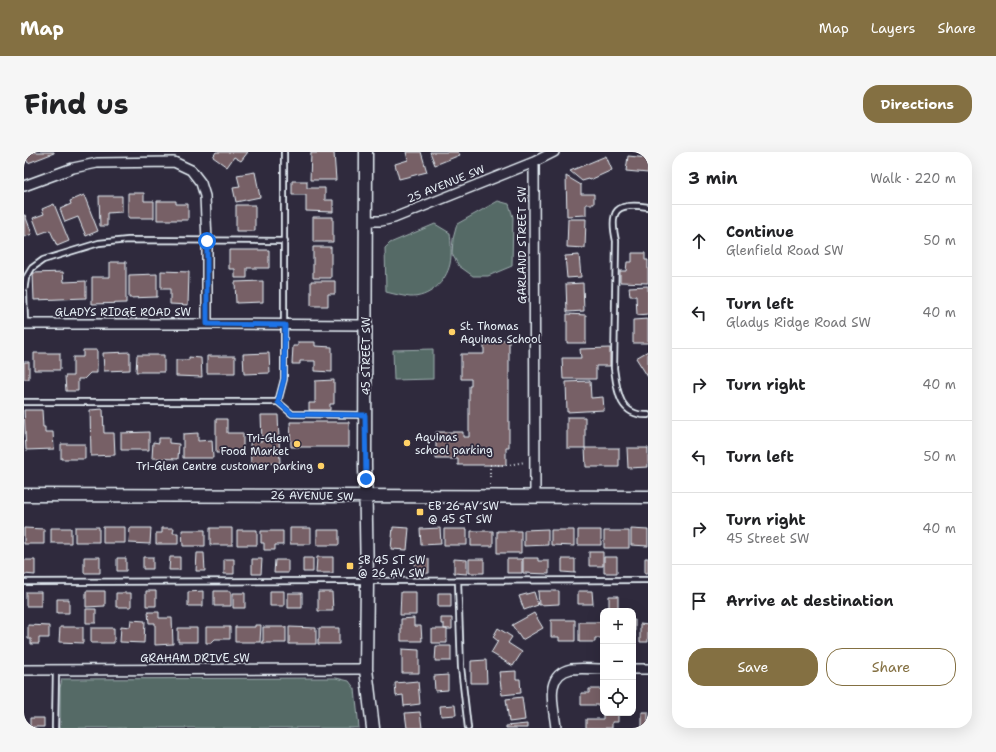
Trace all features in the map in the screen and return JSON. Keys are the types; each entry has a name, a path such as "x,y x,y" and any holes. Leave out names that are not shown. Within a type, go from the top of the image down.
{"street":[{"name":"45 STREET SW","path":"366,152 366,669 373,728"},
{"name":"25 AVENUE SW","path":"366,221 381,221 394,218 534,162 554,152"},
{"path":"24,186 73,168 97,163 174,162 191,170 201,183 205,196 207,241 207,324"},
{"name":"GARLAND STREET SW","path":"534,162 535,497"},
{"name":"GLADYS RIDGE ROAD SW","path":"24,324 366,325"},
{"name":"26 AVENUE SW","path":"24,495 648,498"},
{"name":"GRAHAM DRIVE SW","path":"24,670 366,669"},
{"path":"556,728 552,685 556,678 563,672 573,669 600,669"},
{"path":"636,669 648,669"}],"lane":[{"path":"278,402 284,379 284,152"},
{"path":"648,207 627,205 619,210 613,218 613,228 616,241 614,368 616,380 619,396 623,405 630,412 640,416 648,415"},
{"path":"24,324 24,290 26,278 32,268 43,260 99,243 128,240 285,241"},
{"path":"24,402 278,402 292,414 365,415"},
{"path":"24,582 648,580"},
{"path":"458,581 461,667 468,728"},
{"path":"55,728 56,670"}],"path":[{"path":"490,497 490,465 508,465 534,460"}],"green space":[{"path":"498,201 509,204 513,217 512,266 488,276 473,276 459,266 452,254 453,239 457,224"},
{"path":"435,224 450,233 451,260 448,271 441,283 430,292 417,297 407,297 386,292 385,248 390,243"},
{"path":"433,349 433,379 394,380 393,350"},
{"path":"336,678 349,681 355,689 359,728 60,728 60,688 62,679"}],"building":[{"path":"24,152 54,152 54,153 28,163"},
{"path":"216,152 248,152 241,161 234,157 227,167 213,157"},
{"path":"406,152 421,152 427,172 399,179 395,164 408,160"},
{"path":"430,152 458,152 460,155 435,165"},
{"path":"311,153 334,153 336,180 310,180"},
{"path":"606,156 612,170 590,180 582,181 570,171"},
{"path":"628,156 648,158 648,173 626,171"},
{"path":"255,172 260,197 236,202 233,188 240,187 237,175"},
{"path":"566,176 581,185 581,194 594,194 594,204 586,204 586,215 567,216"},
{"path":"292,181 307,181 307,188 325,188 325,200 333,200 333,212 306,211 306,195 292,195"},
{"path":"128,193 144,193 144,201 154,201 154,218 128,218"},
{"path":"84,195 98,231 86,236 78,217 65,222 60,209 71,204 70,201"},
{"path":"99,196 122,196 122,212 107,213 107,226 100,226"},
{"path":"157,201 176,201 176,204 188,204 188,220 157,220"},
{"path":"54,204 69,241 57,246 50,230 39,234 33,218 44,214 42,209"},
{"path":"236,205 255,205 255,231 236,231"},
{"path":"24,215 32,234 24,237"},
{"path":"313,217 333,217 333,242 313,242"},
{"path":"568,219 586,219 585,248 567,247"},
{"path":"313,247 331,247 331,278 313,278"},
{"path":"229,250 269,250 269,268 247,268 247,278 235,278 235,269 229,269"},
{"path":"632,253 645,253 645,260 648,260 648,283 620,282 620,271 626,271 627,262 632,262"},
{"path":"579,255 581,277 567,278 565,256"},
{"path":"110,262 126,262 126,303 92,304 92,277 110,277"},
{"path":"161,271 189,272 188,305 170,304 170,289 161,289"},
{"path":"63,272 64,282 86,281 86,298 34,300 33,273"},
{"path":"157,274 157,297 129,298 129,275"},
{"path":"263,281 263,302 236,303 235,282"},
{"path":"311,281 335,281 335,294 328,294 328,306 311,306"},
{"path":"583,283 584,311 567,312 566,284"},
{"path":"648,286 648,314 637,315 636,296 630,296 629,287"},
{"path":"567,314 586,315 586,343 567,343"},
{"path":"648,319 648,343 633,343 633,320"},
{"path":"484,340 509,340 509,448 506,448 506,465 458,465 458,459 436,459 436,432 463,432 463,437 469,437 469,386 471,386 471,379 461,379 461,354 484,354"},
{"path":"298,342 315,342 315,346 332,347 332,372 315,371 315,361 300,361 300,364 292,364 293,346 298,346"},
{"path":"610,348 610,366 596,366 596,379 563,379 562,358 581,358 580,349"},
{"path":"83,350 97,350 97,373 90,373 84,379 78,379 78,391 66,391 65,376 73,376 73,357 83,357"},
{"path":"648,351 648,377 636,358"},
{"path":"130,352 130,370 104,371 103,353"},
{"path":"34,353 60,353 60,370 34,370"},
{"path":"269,353 270,373 244,374 243,354"},
{"path":"137,355 164,355 164,372 136,372"},
{"path":"207,356 235,356 235,373 207,373"},
{"path":"189,357 201,358 202,377 176,376 176,360 189,360"},
{"path":"24,362 29,362 29,379 24,379"},
{"path":"334,380 334,404 330,404 330,410 309,410 309,403 315,403 315,381"},
{"path":"590,381 591,398 603,397 604,410 567,412 566,382"},
{"path":"103,409 104,433 114,433 115,455 91,456 90,410"},
{"path":"24,410 42,410 43,427 45,427 45,432 53,432 54,449 26,450"},
{"path":"261,415 278,415 280,463 251,464 250,441 262,441"},
{"path":"567,417 585,417 585,448 567,448"},
{"path":"216,419 227,419 227,433 243,433 243,453 216,453"},
{"path":"290,422 349,422 349,447 291,447"},
{"path":"149,432 149,450 121,450 121,433"},
{"path":"198,433 198,441 212,440 213,458 183,458 183,434"},
{"path":"159,438 169,438 169,443 179,444 178,459 152,458 153,442 159,443"},
{"path":"61,444 85,444 85,459 61,459"},
{"path":"585,448 619,448 619,467 586,467"},
{"path":"627,448 648,448 648,467 628,468"},
{"path":"75,527 99,527 99,542 75,542"},
{"path":"103,527 125,527 125,543 103,543"},
{"path":"393,527 409,528 407,550 391,549"},
{"path":"24,528 44,529 44,544 24,544"},
{"path":"51,528 71,528 71,543 51,543"},
{"path":"130,528 151,528 150,544 129,543"},
{"path":"162,528 174,528 173,533 178,533 178,544 156,544 156,533 162,533"},
{"path":"210,528 232,528 232,545 210,545"},
{"path":"290,528 311,528 311,544 290,544"},
{"path":"440,528 441,544 421,545 420,529"},
{"path":"444,529 467,529 467,545 444,545"},
{"path":"548,529 548,545 524,546 524,530"},
{"path":"631,529 648,530 648,546 631,545"},
{"path":"182,530 205,530 205,546 183,546"},
{"path":"237,530 257,530 257,545 237,545"},
{"path":"317,530 339,530 339,545 317,545"},
{"path":"551,530 574,530 574,546 551,545"},
{"path":"578,530 601,530 601,545 578,545"},
{"path":"261,531 283,531 283,545 275,545 275,550 264,550 264,543 261,543"},
{"path":"471,531 493,531 493,546 471,546"},
{"path":"497,531 521,531 521,553 497,553"},
{"path":"604,531 629,531 629,548 604,548"},
{"path":"589,552 603,552 603,566 589,566"},
{"path":"197,553 204,553 205,571 196,571"},
{"path":"84,557 100,557 100,573 84,573"},
{"path":"143,557 153,557 153,569 143,569"},
{"path":"170,557 180,557 180,570 169,570"},
{"path":"317,557 333,557 333,573 316,573"},
{"path":"604,557 617,557 617,573 604,573"},
{"path":"117,558 126,558 126,571 117,571"},
{"path":"303,558 313,558 313,572 303,572"},
{"path":"523,558 538,558 538,561 549,561 549,574 523,573"},
{"path":"645,558 648,558 648,573 645,573"},
{"path":"224,559 234,559 234,574 224,574"},
{"path":"252,559 262,559 261,574 252,574"},
{"path":"415,559 429,559 429,573 415,574"},
{"path":"454,559 467,560 467,574 454,573"},
{"path":"469,559 484,559 484,573 469,573"},
{"path":"507,559 522,559 522,573 507,573"},
{"path":"562,559 575,559 575,573 562,572"},
{"path":"24,560 35,560 35,575 24,574"},
{"path":"275,560 288,560 288,573 274,573"},
{"path":"86,591 105,591 105,606 86,607"},
{"path":"146,591 156,591 156,606 146,606"},
{"path":"203,591 203,606 188,606 188,592"},
{"path":"214,591 231,591 231,606 214,606"},
{"path":"270,591 284,591 284,606 270,606"},
{"path":"538,591 559,591 559,604 539,605"},
{"path":"578,591 592,591 593,604 578,604"},
{"path":"26,592 41,592 41,606 26,606"},
{"path":"318,592 332,592 333,611 318,611"},
{"path":"401,592 416,592 416,615 400,615"},
{"path":"534,592 538,605 524,610 519,596"},
{"path":"116,593 131,593 131,607 116,607"},
{"path":"233,593 245,593 245,608 233,608"},
{"path":"288,593 302,593 302,608 288,608"},
{"path":"438,593 451,593 451,607 438,607"},
{"path":"609,596 618,596 618,608 609,608"},
{"path":"57,599 69,599 69,613 57,613"},
{"path":"86,609 96,609 96,623 86,623"},
{"path":"148,612 159,612 159,618 172,618 173,644 155,645 155,623 149,623"},
{"path":"534,613 543,628 522,640 512,625"},
{"path":"414,618 414,626 421,626 422,641 401,641 401,619"},
{"path":"441,618 452,618 452,629 444,629 444,624 441,624"},
{"path":"131,620 145,621 144,643 120,642 121,626 130,627"},
{"path":"551,620 575,620 575,641 559,641 559,637 551,637"},
{"path":"579,622 600,622 600,638 595,638 595,642 579,642"},
{"path":"640,624 648,625 648,642 640,642"},
{"path":"28,625 49,626 49,638 39,638 39,644 31,644 31,639 28,639"},
{"path":"255,625 261,625 260,642 235,642 235,627 255,627"},
{"path":"60,627 83,627 83,643 59,642"},
{"path":"206,627 230,627 230,639 215,639 211,643 206,643"},
{"path":"263,627 286,627 286,643 262,643"},
{"path":"289,627 316,628 316,644 289,644"},
{"path":"91,628 114,628 114,643 91,643"},
{"path":"178,628 197,628 197,642 178,642"},
{"path":"319,628 339,628 339,644 318,644"},
{"path":"498,628 512,637 508,643 522,652 513,666 491,653 498,641 493,637"},
{"path":"432,629 447,629 447,643 432,643"},
{"path":"436,646 451,646 451,661 435,661"},
{"path":"402,649 419,650 419,673 402,673"},
{"path":"486,660 487,683 471,683 471,661"},
{"path":"516,671 516,679 520,679 521,693 502,695 499,672"},
{"path":"448,675 448,690 435,691 434,676"},
{"path":"418,681 420,704 404,706 403,695 396,696 395,683"},
{"path":"589,689 600,689 600,705 581,705 581,693 589,693"},
{"path":"522,697 525,720 509,722 506,699"},
{"path":"455,705 456,715 441,716 440,706"},
{"path":"420,712 422,728 407,728 405,713"},
{"path":"642,712 648,712 648,727 642,727"},
{"path":"603,716 618,716 618,722 612,722 612,728 586,728 586,719 603,719"},
{"path":"30,718 44,718 44,727 30,727"},
{"path":"527,724 527,728 506,728 506,726"}],"place":[{"name":"St. Thomas Aquinas School","path":"452,332"},
{"name":"Aquinas school parking","path":"407,443"},
{"name":"Tri-Glen Food Market","path":"297,444"},
{"name":"Tri-Glen Centre customer parking","path":"321,466"},
{"name":"EB 26 AV SW @ 45 ST SW","path":"420,512"},
{"name":"SB 45 ST SW @ 26 AV SW","path":"350,566"}],"route":[{"path":"207,241 207,324 285,325 284,379 278,402 292,414 365,415 366,479"}]}
